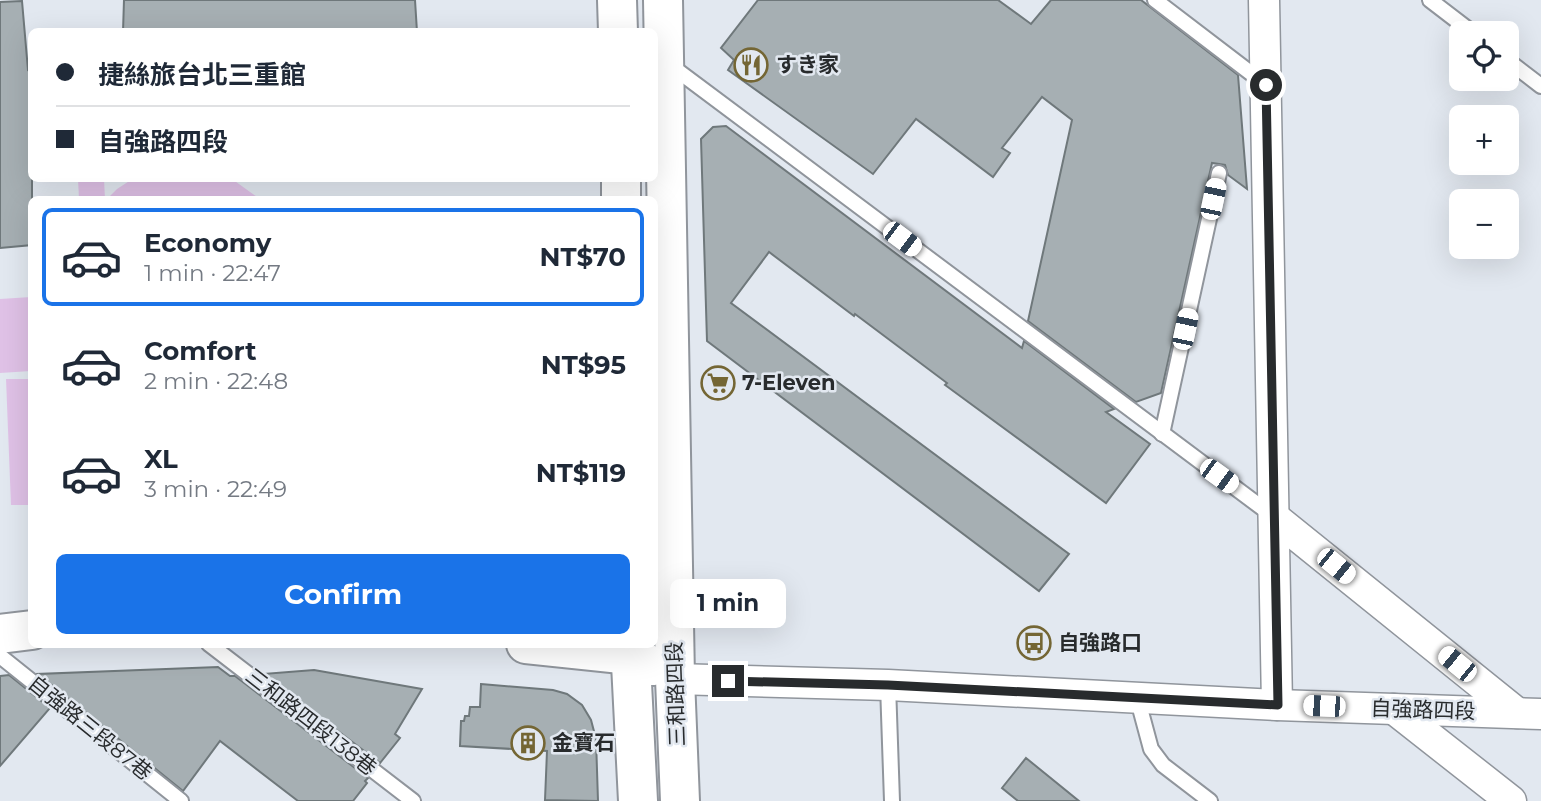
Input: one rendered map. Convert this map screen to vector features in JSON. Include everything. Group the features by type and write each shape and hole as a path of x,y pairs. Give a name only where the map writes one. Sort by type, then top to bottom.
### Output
{"main road":[{"path":"617,0 618,28"},
{"name":"三和路四段","path":"663,0 675,679 680,801"},
{"path":"0,634 28,630"},
{"path":"610,648 631,649 675,679"},
{"name":"三和路四段","path":"631,649 638,801"}],"street":[{"path":"1264,0 1278,705"},
{"path":"1275,517 1529,713"},
{"name":"自強路四段","path":"675,679 888,685 1278,705 1529,713"},
{"path":"1394,709 1511,801"}],"lane":[{"path":"1155,0 1266,85"},
{"path":"1430,0 1457,21"},
{"path":"663,60 1275,517"},
{"path":"1519,69 1541,86"},
{"path":"1162,434 1219,173"},
{"name":"三和路四段138巷","path":"214,648 413,801"},
{"name":"自強路三段87巷","path":"0,656 181,801"},
{"path":"888,685 892,801"},
{"path":"1137,697 1152,748 1163,765 1210,801"}],"shaded area":[{"path":"78,182 104,182 105,196 79,196"},
{"path":"128,182 236,182 256,196 110,196"},
{"path":"28,297 28,371 0,373 0,299"},
{"path":"6,379 28,379 28,505 11,505"}],"building":[{"path":"124,0 415,0 417,28 123,28"},
{"path":"758,0 998,0 1031,24 1051,0 1141,0 1238,75 1247,189 1228,175 1225,165 1212,163 1161,393 1136,402 1028,321 1072,120 1042,97 1002,148 1010,153 993,177 916,119 873,174 728,70 734,60 721,48"},
{"path":"22,1 28,70 28,182 32,182 32,196 28,196 28,245 0,248 0,2"},
{"path":"726,126 1022,348 1024,341 1114,409 1106,412 1150,444 1106,503 769,252 731,303 1069,554 1039,591 707,341 701,139 713,127"},
{"path":"218,667 230,676 235,676 368,778 353,801 298,801 220,741 183,791 38,674"},
{"path":"314,670 422,689 395,734 400,738 380,763 263,674"},
{"path":"9,675 50,708 0,766 0,676"},
{"name":"金寶石","path":"481,684 553,690 567,694 582,705 591,720 596,739 598,801 545,800 547,751 460,746 461,721 464,721 465,716 469,716 470,707 480,707"},
{"path":"1026,758 1079,801 1018,801 1002,788"}],"place":[{"name":"すき家","path":"751,65"},
{"name":"7-Eleven","path":"718,383"},
{"name":"自強路口","path":"1034,643"},
{"name":"金寶石","path":"528,743"}],"route":[{"path":"728,681 888,685 1278,705 1266,85"}]}
